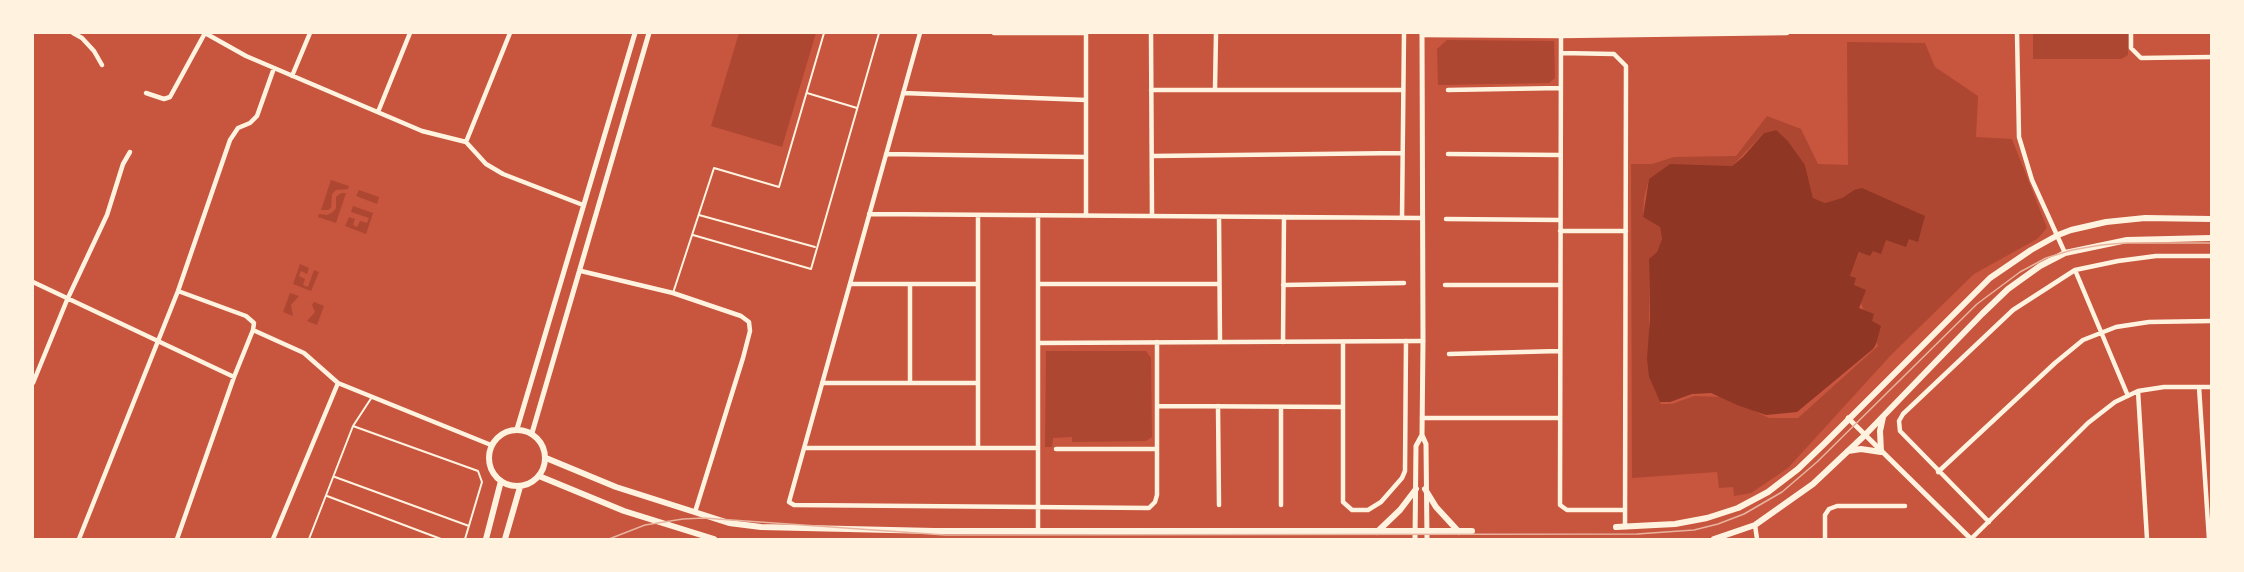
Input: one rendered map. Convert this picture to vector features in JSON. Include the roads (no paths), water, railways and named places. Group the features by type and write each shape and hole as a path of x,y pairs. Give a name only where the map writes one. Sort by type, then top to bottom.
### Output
{"main road":[{"path":"1616,527 1675,524 1707,518 1742,506 1767,492 1798,469 1990,278 2058,235 2106,222 2145,218 2211,219"},
{"path":"1714,539 1755,525 1813,484 1865,435 2008,289 2040,266 2065,253 2127,240 2211,238"},
{"path":"1848,451 1861,449 1881,452 1880,431 1883,415"},
{"path":"516,429 532,433 542,444 546,458 539,476 520,487 501,481 491,468 489,461 491,445 502,434 516,429"},
{"path":"546,458 616,487 729,523 760,527 1377,532 1415,536 1472,531"},
{"path":"539,476 624,512 714,539"},
{"path":"486,539 501,481"},
{"path":"505,539 520,487"},
{"path":"1377,532 1400,510 1416,489"},
{"path":"1425,489 1436,507 1459,532"}],"street":[{"path":"73,33 82,38 94,51 102,66"},
{"path":"146,93 164,99 170,97 205,33 246,56 422,131 466,141 486,164 503,174 583,205"},
{"path":"292,76 310,33"},
{"path":"378,112 411,33"},
{"path":"466,141 510,33"},
{"path":"516,429 634,33"},
{"path":"532,433 650,33"},
{"path":"920,33 789,502 794,506 1149,508 1155,502 1157,342"},
{"path":"994,33 1086,33 1086,216"},
{"path":"1151,33 1152,216"},
{"path":"1215,89 1216,33"},
{"path":"1402,218 1404,33"},
{"path":"1427,536 1426,444 1422,435 1422,34 1561,36 1787,33"},
{"path":"2017,33 2019,137 2032,180 2065,253"},
{"path":"2131,33 2131,48 2141,57 2211,57"},
{"path":"1561,36 1560,506 1567,510 1625,510"},
{"path":"1561,53 1614,54 1626,66 1625,527"},
{"path":"79,539 178,291 230,140 238,128 250,123 257,116 274,68"},
{"path":"1448,90 1561,88"},
{"path":"1151,90 1403,90"},
{"path":"903,93 1086,100"},
{"path":"33,384 67,300 107,215 123,164 130,152"},
{"path":"1152,156 1402,153"},
{"path":"886,154 1086,157"},
{"path":"1448,154 1560,155"},
{"path":"870,214 1422,219"},
{"path":"978,215 978,448"},
{"path":"1038,215 1038,531"},
{"path":"1219,217 1220,342"},
{"path":"1283,342 1284,217"},
{"path":"1446,219 1560,220"},
{"path":"1560,231 1626,231"},
{"path":"1989,522 1899,431 1899,421 1903,414 2013,310 2075,270 2156,256 2211,256"},
{"path":"2075,270 2128,396"},
{"path":"581,271 673,293 741,316 749,322 750,331 695,512"},
{"path":"33,282 234,377"},
{"path":"1283,285 1404,283"},
{"path":"850,284 978,284"},
{"path":"910,284 910,383"},
{"path":"1038,284 1219,284"},
{"path":"1445,285 1560,285"},
{"path":"177,539 254,323 246,315 178,291"},
{"path":"1938,472 2055,363 2084,340 2116,327 2149,322 2211,321"},
{"path":"253,330 304,353 338,383 491,445"},
{"path":"1343,342 1343,502 1352,510 1368,510 1381,502 1402,478 1405,471 1406,341"},
{"path":"1038,343 1423,341"},
{"path":"1449,354 1559,351"},
{"path":"273,539 338,383"},
{"path":"822,383 978,383"},
{"path":"1848,418 1971,539 2088,423 2115,402 2138,391 2164,387 2211,387"},
{"path":"2199,387 2209,539"},
{"path":"2138,391 2147,539"},
{"path":"1158,406 1343,407"},
{"path":"1218,406 1219,505"},
{"path":"1281,407 1281,505"},
{"path":"1422,418 1559,418"},
{"path":"1415,536 1416,446 1422,435"},
{"path":"804,448 1038,448"},
{"path":"1056,449 1156,449"},
{"path":"1825,539 1825,515 1829,509 1837,506 1905,506"},
{"path":"1755,525 1757,539"}],"lane":[{"path":"673,293 714,168 778,187 824,33"},
{"path":"693,235 811,269 879,33"},
{"path":"807,93 857,108"},
{"path":"699,215 816,247"},
{"path":"309,539 353,426 372,397"},
{"path":"353,426 478,471 482,482 465,539"},
{"path":"335,477 469,526"},
{"path":"327,496 441,539"}],"tram line":[{"path":"609,539 645,525 703,518 945,535 1637,534 1694,530 1744,514 1782,492 1817,462 1977,304 2020,272 2046,258 2072,250 2101,245 2211,243"}]}
